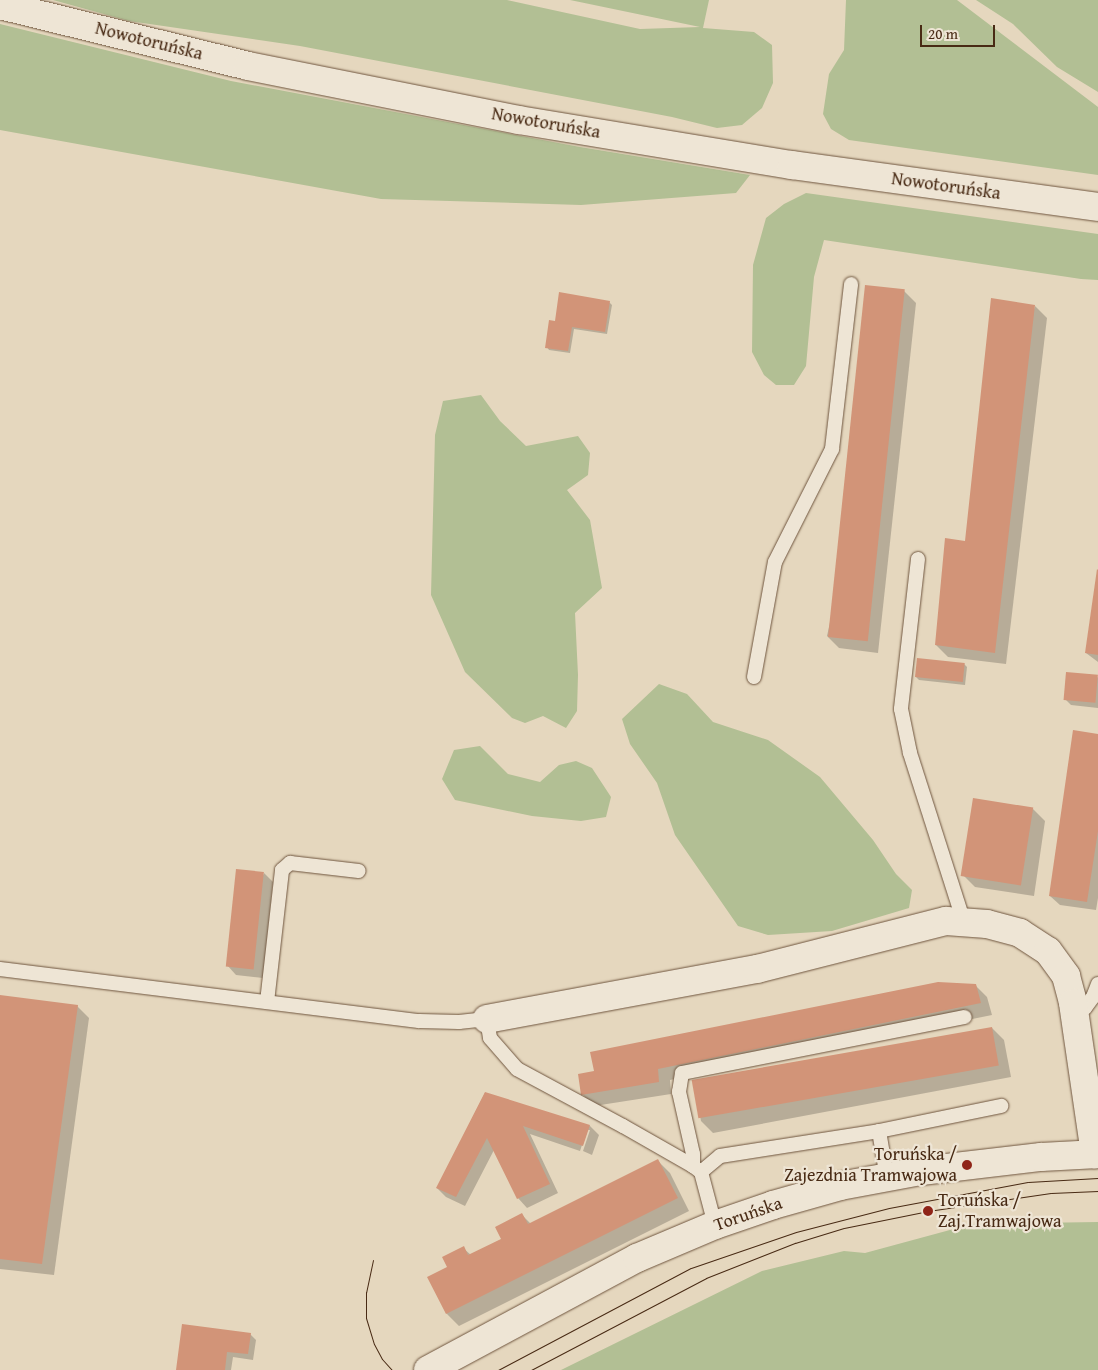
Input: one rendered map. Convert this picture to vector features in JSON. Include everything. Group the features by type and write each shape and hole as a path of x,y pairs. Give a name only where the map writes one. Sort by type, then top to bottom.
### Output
{"street":[{"name":"Nowotoruńska","path":"0,5 248,66 519,120 792,165 1098,207"},
{"path":"486,1019 757,969 946,921 987,924 1020,934 1048,951 1066,976 1087,1016 1097,1154"},
{"name":"Toruńska","path":"428,1370 637,1258 715,1225 840,1186 967,1165 1097,1154"}],"lane":[{"path":"754,677 775,562 832,449 851,284"},
{"path":"918,559 901,709 910,753 964,922"},
{"path":"267,1002 282,870 290,863 359,871"},
{"path":"0,969 419,1021 441,1023 486,1019 490,1038 518,1069 697,1169"},
{"path":"1087,1016 1089,1003 1098,984"},
{"path":"715,1225 697,1169 679,1092 682,1073 964,1017"},
{"path":"697,1169 720,1156 879,1131 1001,1106"},
{"path":"879,1131 887,1178"}],"green space":[{"path":"53,0 507,0 640,29 700,27 570,0 709,0 703,28 754,32 772,45 773,83 762,108 742,125 717,128 672,117 300,46 129,21"},
{"path":"846,0 957,0 1098,107 1098,175 849,140 831,129 823,114 829,74 844,50"},
{"path":"976,0 1098,0 1098,92 1057,67 1013,24"},
{"path":"0,24 231,81 580,147 750,175 736,193 581,205 381,199 0,130"},
{"path":"806,193 1098,234 1098,280 824,240 814,277 806,366 794,385 776,385 764,375 752,352 753,265 766,218 784,204"},
{"path":"481,395 500,421 526,446 578,436 590,453 588,475 567,490 590,520 602,588 575,613 578,675 577,711 566,728 543,716 525,723 512,718 465,672 431,595 435,435 443,401"},
{"path":"659,684 687,694 713,722 768,740 820,777 873,840 896,874 912,890 909,908 832,931 768,935 738,926 675,835 657,783 630,744 622,719"},
{"path":"480,746 508,774 540,782 559,765 576,761 592,768 611,797 606,817 581,821 532,816 455,800 442,779 454,750"},
{"path":"1098,1222 1098,1370 561,1370 762,1271 844,1251 865,1253 972,1224"}],"building":[{"path":"865,285 905,289 868,641 828,637"},
{"path":"559,292 610,301 605,332 572,327 568,351 545,348 549,320 555,321"},
{"path":"991,298 1035,305 995,653 935,645 945,538 965,541"},
{"path":"1098,570 1098,655 1085,653"},
{"path":"917,658 965,663 963,682 915,677"},
{"path":"1066,672 1098,675 1095,703 1064,700"},
{"path":"1073,730 1098,734 1098,831 1087,902 1049,896"},
{"path":"973,798 1033,808 1021,886 961,876"},
{"path":"236,869 264,872 254,969 226,966"},
{"path":"938,982 976,984 981,1003 658,1069 659,1082 581,1095 578,1074 594,1071 590,1052"},
{"path":"0,995 78,1005 42,1264 0,1259"},
{"path":"992,1027 999,1065 698,1118 692,1080"},
{"path":"485,1092 590,1125 583,1146 523,1126 550,1184 517,1199 487,1138 456,1197 436,1188"},
{"path":"658,1159 678,1198 446,1314 427,1277 447,1267 442,1257 464,1246 468,1255 501,1239 495,1227 522,1213 528,1224"},
{"path":"182,1324 251,1333 248,1354 227,1352 225,1370 176,1370"}],"tram line":[{"path":"498,1370 691,1268 796,1232 889,1208 1028,1182 1098,1178"},
{"path":"531,1370 706,1278 795,1243 844,1228 928,1211 1051,1193 1098,1191"},
{"path":"373,1260 366,1292 366,1318 374,1344 382,1359 392,1370"}],"place":[{"name":"Toruńska / Zajezdnia Tramwajowa","path":"967,1165"},
{"name":"Toruńska / Zaj.Tramwajowa","path":"928,1211"}]}
